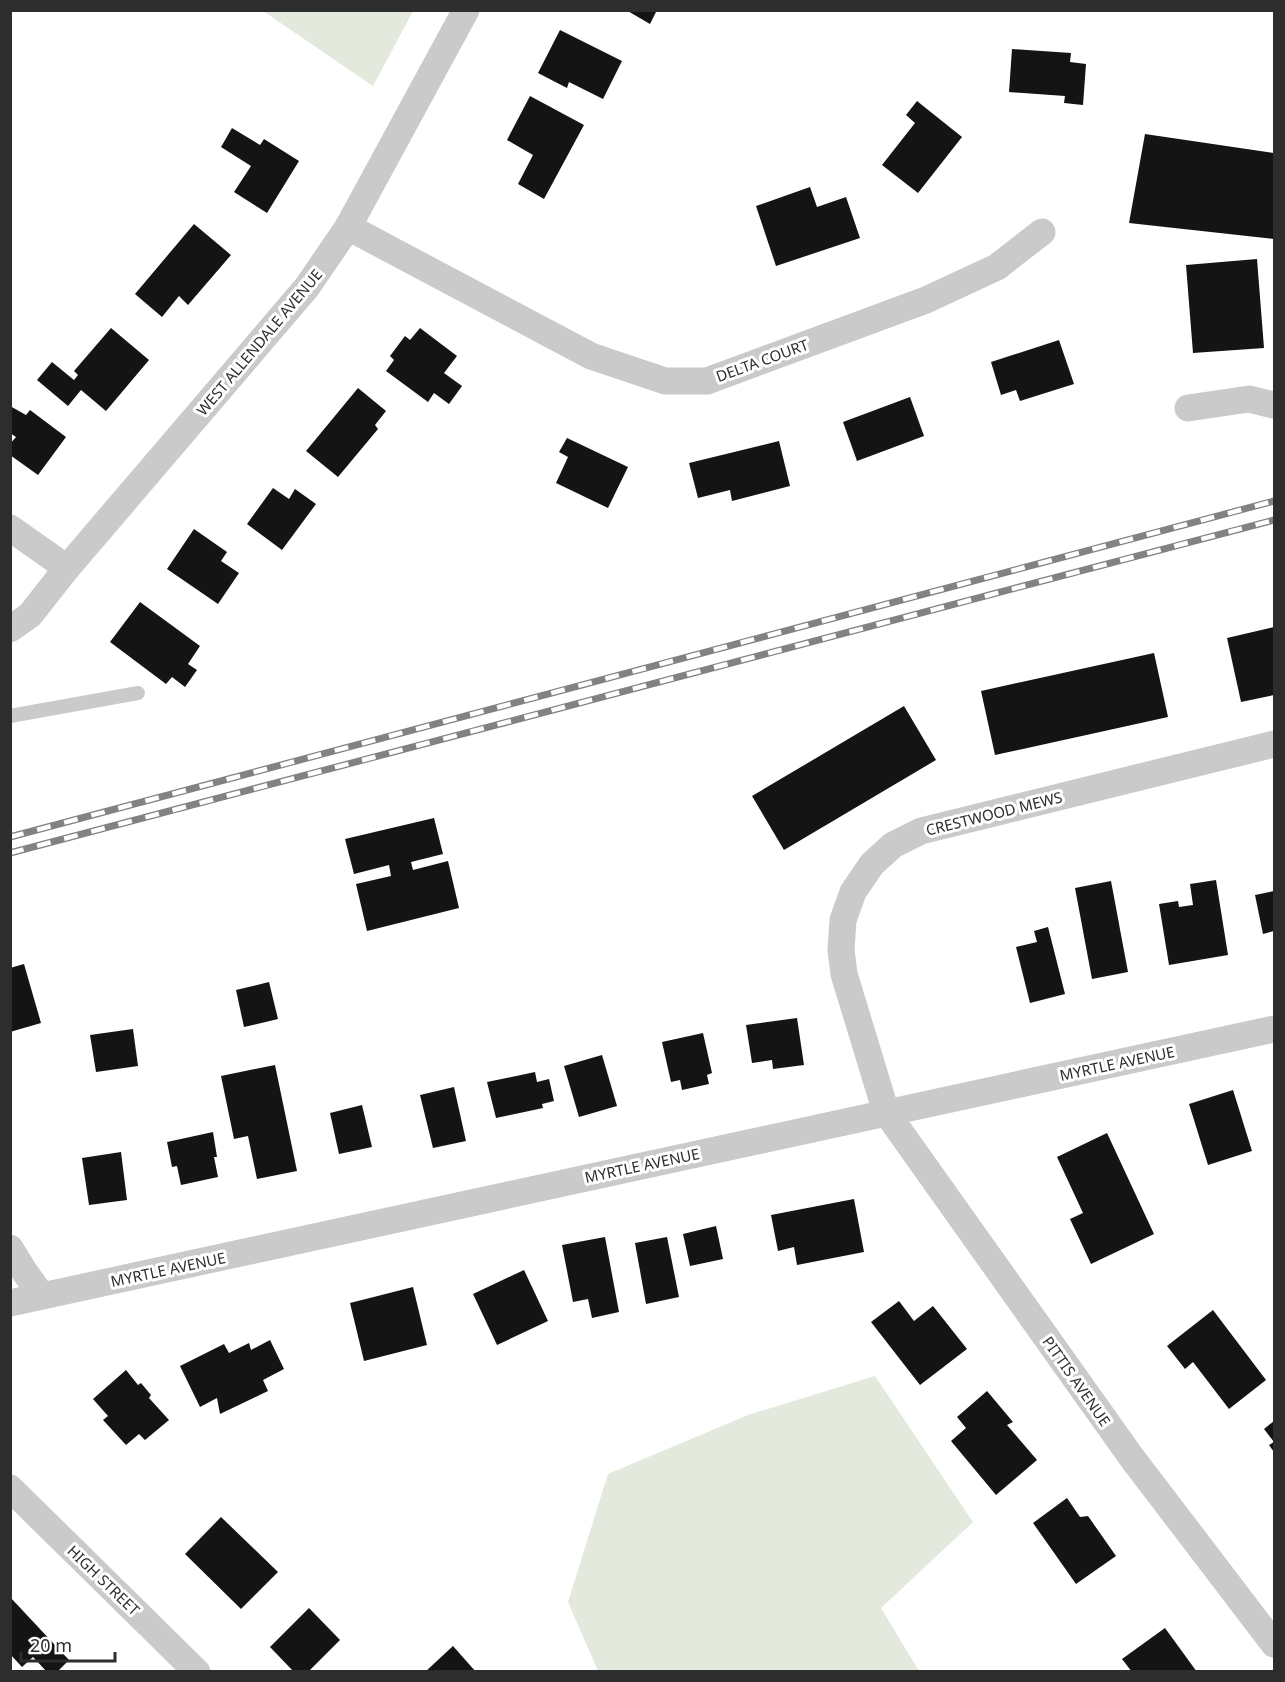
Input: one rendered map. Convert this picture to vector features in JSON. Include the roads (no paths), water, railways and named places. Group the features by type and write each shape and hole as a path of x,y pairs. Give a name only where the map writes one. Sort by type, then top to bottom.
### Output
{"street":[{"name":"WEST ALLENDALE AVENUE","path":"20,622 307,287 348,227 466,10"},
{"name":"DELTA COURT","path":"348,227 591,356 664,381 707,381 926,300 998,267 1042,232"},
{"path":"1188,408 1249,399 1275,405"},
{"path":"10,528 67,568"},
{"name":"CRESTWOOD MEWS","path":"885,1112 844,974 841,950 843,920 853,892 872,864 893,845 921,831 1275,744"},
{"name":"MYRTLE AVENUE","path":"10,1302 1275,1029"},
{"name":"PITTIS AVENUE","path":"885,1112 1132,1458 1275,1644"},
{"path":"10,1248 42,1296"},
{"name":"HIGH STREET","path":"10,1488 197,1671"}],"lane":[{"path":"10,716 138,693"}],"railway":[{"path":"10,837 1274,501"},
{"path":"10,853 1274,520"}]}
